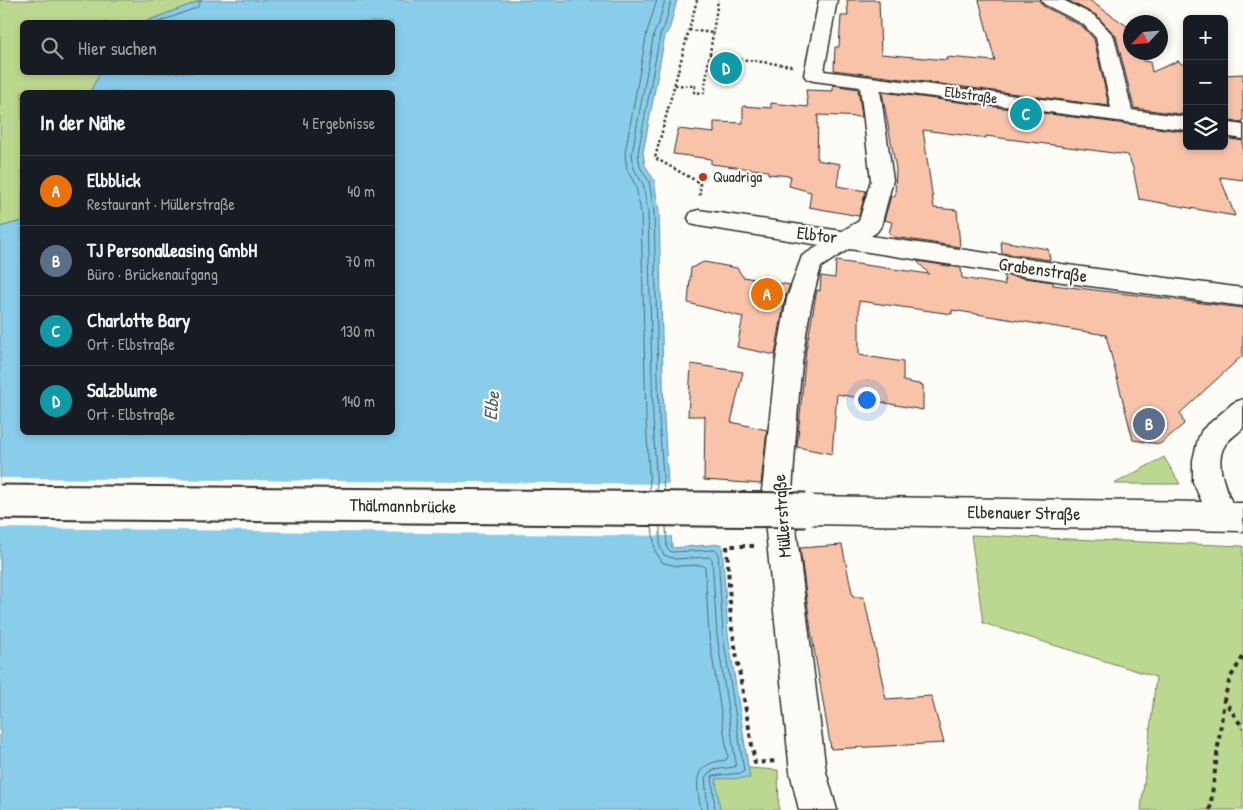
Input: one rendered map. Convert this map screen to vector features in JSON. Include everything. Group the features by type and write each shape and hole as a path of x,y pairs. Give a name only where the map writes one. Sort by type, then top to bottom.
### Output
{"street":[{"path":"814,72 828,0"},
{"path":"1050,0 1089,20 1105,37 1123,116"},
{"name":"Elbstraße","path":"814,72 1183,124"},
{"name":"Elbtor","path":"699,218 843,240 869,226 882,180 869,81"},
{"path":"1228,130 1243,132"},
{"name":"Grabenstraße","path":"843,240 1082,276 1243,297"},
{"name":"Müllerstraße","path":"818,810 808,772 776,491 789,360 799,298 810,262 843,240"},
{"path":"1233,516 1208,482 1207,460 1212,439 1243,412"},
{"name":"Thälmannbrücke","path":"0,502 806,510"},
{"name":"Elbenauer Straße","path":"806,510 1233,516"}],"path":[{"path":"697,0 655,158 700,183 699,218"},
{"path":"675,84 695,86 694,92 704,93 718,0"},
{"path":"689,30 713,33"},
{"path":"710,55 814,72"},
{"path":"783,546 727,546 731,623 756,763 784,760"},
{"path":"1210,810 1224,700 1230,678 1243,657"},
{"path":"1224,700 1243,728"}],"green space":[{"path":"0,0 202,0 149,20 20,20 20,75 99,75 91,90 20,90 20,222 0,227"},
{"path":"1164,457 1180,484 1114,484"},
{"path":"971,535 1243,546 1243,810 1141,810 1156,677 983,623"},
{"path":"705,765 778,770 779,810 710,810"}],"water":[{"name":"Elbe","path":"202,0 677,0 670,27 665,36 643,153 645,165 654,180 659,211 664,418 672,548 722,544 728,634 750,778 716,779 720,810 0,810 0,227 20,222 20,435 395,435 395,90 91,90 99,75 395,75 395,20 150,20"}],"pier":[{"path":"0,478 671,484 674,536 0,528"}],"building":[{"path":"847,0 879,0 881,54 947,60 946,57 995,61 979,0 1039,0 1043,6 1082,26 1094,39 1109,106 834,70 835,47 839,47 841,16 848,16"},
{"path":"1067,0 1089,0 1123,23 1123,60 1150,62 1152,72 1178,61 1183,65 1183,114 1134,108 1116,36 1096,15"},
{"path":"1243,74 1243,123 1228,121 1228,75"},
{"path":"833,85 858,89 862,117 818,115 817,160 840,164 837,186 866,191 859,216 809,207 811,192 789,186 791,176 768,174 768,171 711,164 711,159 673,154 678,129 714,133 714,122 743,123 743,106 771,108 771,103 808,107 806,90 833,91"},
{"path":"882,92 1183,131 1183,150 1228,150 1228,139 1243,141 1243,180 1220,177 1235,216 1139,199 1133,168 1128,155 986,136 986,138 923,130 934,208 957,210 960,247 894,237 889,233 892,222 884,220 891,196 895,196 896,169"},
{"path":"1001,241 1048,249 1050,260 1002,253"},
{"path":"836,261 929,274 917,261 961,268 962,278 1005,285 1004,275 1053,282 1053,285 1243,308 1243,355 1180,413 1184,424 1160,444 1133,440 1106,335 952,310 952,314 859,301 859,355 903,362 903,381 923,385 923,410 837,394 832,454 797,447 806,350 817,290 820,291 821,276 835,278"},
{"path":"704,262 737,268 743,277 790,285 785,298 775,355 737,347 743,317 688,303 691,268"},
{"path":"691,364 743,372 731,422 767,430 761,484 704,480 705,416 688,416"},
{"path":"842,545 853,597 864,597 886,699 931,696 944,743 831,749 811,631 800,548"}],"place":[{"name":"Salzblume","path":"726,68"},
{"name":"Charlotte Bary","path":"1026,114"},
{"name":"Quadriga","path":"703,177"},
{"name":"Elbblick","path":"767,294"},
{"name":"TJ Personalleasing GmbH","path":"1149,424"}]}
